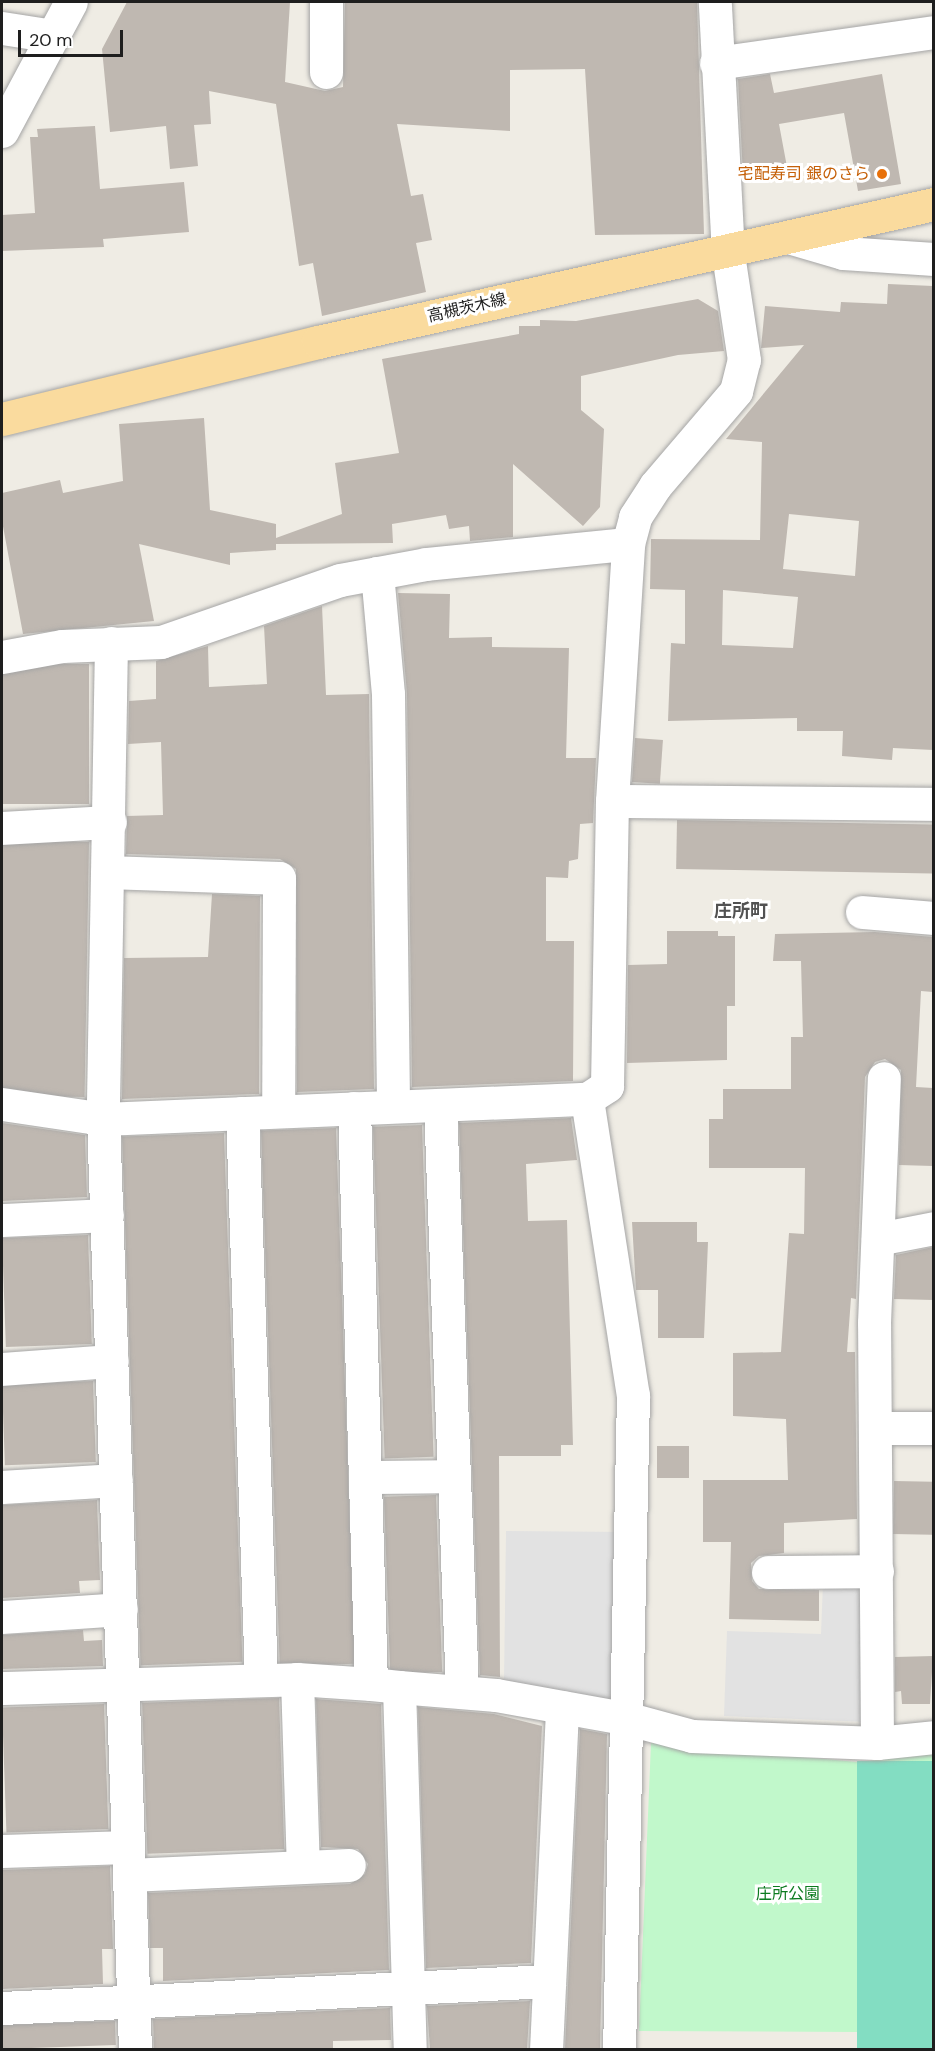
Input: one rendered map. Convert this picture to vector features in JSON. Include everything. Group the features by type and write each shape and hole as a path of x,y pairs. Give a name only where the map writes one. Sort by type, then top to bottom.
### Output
{"main road":[{"name":"高槻茨木線","path":"2,419 531,293 728,254 788,237 933,204"}],"street":[{"path":"2,131 71,2"},
{"path":"326,2 326,72"},
{"path":"2,1104 103,1119 587,1099 607,1086 612,801 628,544 635,518 655,486 736,391 744,360 728,254 716,63 715,2"},
{"path":"2,28 53,36"},
{"path":"716,63 933,32"},
{"path":"788,237 843,253 933,259"},
{"path":"2,657 111,644 161,642 340,580 377,573 546,549 628,544"},
{"path":"377,573 388,694 393,1106"},
{"path":"111,644 110,822 103,1119 135,2049"},
{"path":"612,801 933,804"},
{"path":"2,828 110,822"},
{"path":"109,872 279,878 278,1111"},
{"path":"862,912 933,918"},
{"path":"877,1743 878,1239 884,1078"},
{"path":"587,1099 633,1395 629,1719 619,2049"},
{"path":"440,1105 462,1692"},
{"path":"354,1108 365,1477 385,1686 408,1987 410,2049"},
{"path":"242,1113 261,1680"},
{"path":"2,1220 107,1215"},
{"path":"878,1239 933,1228"},
{"path":"2,1369 112,1361"},
{"path":"877,1428 933,1428"},
{"path":"365,1477 454,1476"},
{"path":"2,1487 116,1480"},
{"path":"768,1572 877,1570"},
{"path":"2,1617 121,1609"},
{"path":"297,1679 303,1865"},
{"path":"2,1688 297,1679 462,1692 629,1719 692,1736 877,1743 933,1737"},
{"path":"546,2049 562,1707"},
{"path":"2,1851 129,1861 349,1865"},
{"path":"2,2008 549,1981"}],"green space":[{"name":"庄所公園","path":"651,1743 857,1762 933,1754 933,2049 858,2049 858,2032 639,2031"},
{"path":"857,1761 933,1761 933,2049 857,2049"}],"shaded area":[{"path":"506,1531 626,1532 618,1701 504,1681"},
{"path":"823,1583 871,1585 867,1722 724,1716 727,1631 821,1634"}],"building":[{"path":"127,2 290,2 285,82 325,91 343,87 345,2 697,2 704,234 595,235 585,69 510,70 510,131 397,124 411,196 423,194 432,240 416,243 426,292 322,316 313,263 299,266 276,104 209,91 211,124 194,125 198,166 170,169 166,126 110,132 102,49"},
{"path":"770,74 774,93 882,74 901,184 858,191 844,113 779,124 787,167 743,175 738,79"},
{"path":"95,126 100,189 184,182 189,232 103,239 104,247 2,251 2,215 35,213 30,137 38,137 37,129"},
{"path":"888,284 933,286 933,750 893,748 892,760 842,756 843,731 797,731 797,718 668,721 671,643 685,644 685,590 650,589 651,539 760,540 762,442 726,439 804,345 761,348 765,306 840,312 841,302 887,304","holes":["789,514 859,521 855,576 783,569","723,590 798,597 793,648 722,645"]},
{"path":"698,299 718,311 724,351 678,355 581,376 581,410 604,429 600,507 583,526 513,464 513,537 470,541 469,526 449,529 446,515 392,524 393,543 276,544 276,550 230,553 230,565 139,544 154,621 23,634 2,521 2,493 60,480 63,493 123,481 119,424 204,418 210,510 276,524 276,538 342,514 335,463 399,453 382,359 519,334 519,326 540,326 540,320 576,321"},
{"path":"398,593 450,594 449,638 492,637 492,647 569,648 566,758 596,758 593,823 580,824 578,859 569,861 568,878 546,877 546,941 574,941 573,1081 412,1087 407,694"},
{"path":"322,606 326,695 369,694 374,1089 297,1092 296,869 280,859 126,854 127,816 163,815 161,742 128,744 129,701 156,699 156,661 208,646 209,687 267,684 264,626"},
{"path":"2,664 89,664 89,804 2,804"},
{"path":"635,738 663,740 660,784 632,782"},
{"path":"677,820 933,824 932,873 676,869"},
{"path":"2,840 89,842 85,1097 2,1096"},
{"path":"212,894 260,896 259,1094 122,1099 124,958 208,957"},
{"path":"667,931 718,931 718,936 735,936 735,1006 727,1006 727,1060 627,1063 628,965 667,964"},
{"path":"875,932 933,937 933,992 921,991 916,1087 933,1088 933,1166 899,1165 901,1070 885,1059 875,1062 865,1077 856,1299 851,1298 847,1352 855,1352 857,1519 784,1523 784,1553 759,1556 751,1563 752,1581 759,1589 819,1590 819,1621 729,1619 731,1542 703,1542 703,1480 788,1480 786,1419 733,1416 733,1353 781,1352 789,1233 804,1234 805,1168 709,1168 709,1119 723,1119 723,1089 791,1089 791,1037 803,1037 801,961 773,961 775,934"},
{"path":"571,1118 577,1160 526,1164 528,1221 567,1220 573,1445 561,1445 561,1456 499,1456 500,1677 480,1675 459,1123"},
{"path":"2,1123 85,1135 87,1197 2,1201"},
{"path":"422,1125 434,1457 385,1459 373,1127"},
{"path":"336,1128 355,1664 280,1666 261,1131"},
{"path":"224,1133 242,1662 141,1665 122,1137"},
{"path":"632,1222 697,1222 697,1242 708,1242 704,1338 658,1338 658,1290 636,1290"},
{"path":"88,1235 92,1344 6,1347 2,1238"},
{"path":"933,1247 933,1300 894,1299 896,1255"},
{"path":"93,1381 96,1462 5,1465 2,1384"},
{"path":"657,1446 689,1446 689,1478 657,1478"},
{"path":"894,1481 933,1482 932,1535 893,1534"},
{"path":"436,1495 442,1672 390,1674 384,1497"},
{"path":"97,1500 100,1580 79,1581 80,1593 2,1598 2,1505"},
{"path":"83,1630 84,1641 102,1640 103,1666 2,1669 2,1635"},
{"path":"933,1656 930,1704 902,1704 901,1691 895,1692 895,1657"},
{"path":"279,1698 284,1849 147,1854 142,1703"},
{"path":"316,1699 381,1704 389,1970 163,1981 163,1948 150,1948 148,1893 350,1884 365,1874 368,1864 358,1849 321,1847"},
{"path":"104,1704 108,1829 6,1832 2,1708"},
{"path":"418,1707 494,1714 542,1726 531,1963 426,1968"},
{"path":"580,1729 607,1734 600,2049 565,2049"},
{"path":"110,1866 113,1949 102,1949 103,1984 2,1989 2,1870"},
{"path":"530,2001 527,2049 430,2049 427,2006"},
{"path":"390,2008 391,2040 333,2041 333,2049 154,2049 153,2019"},
{"path":"115,2021 116,2045 3,2049 2,2025"}],"place":[{"name":"宅配寿司 銀のさら","path":"882,174"}],"district":[{"name":"庄所町","path":"741,911"}]}
